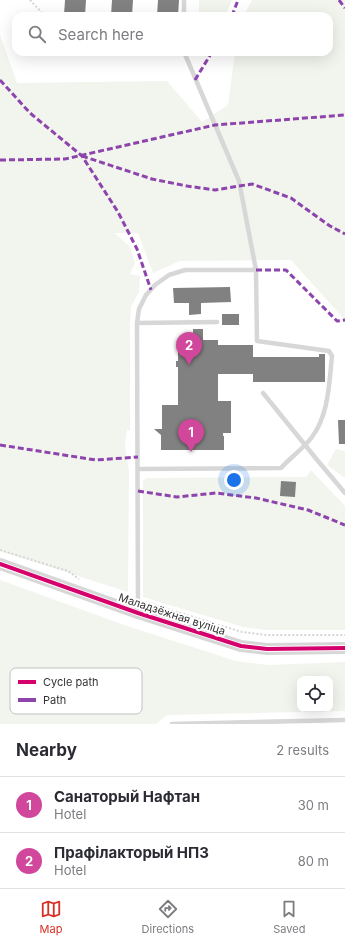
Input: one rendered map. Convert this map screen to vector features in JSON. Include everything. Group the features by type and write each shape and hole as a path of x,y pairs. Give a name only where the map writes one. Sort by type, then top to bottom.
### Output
{"street":[{"name":"Маладзёжная вуліца","path":"0,564 138,613 241,646 267,649 345,648"}],"lane":[{"path":"184,0 184,12"},
{"path":"138,469 281,468 312,438 320,424 326,407 332,356 329,351 257,341 256,270 239,181 186,56"},
{"path":"138,613 137,323 139,309 146,295 155,285 169,275 185,270 256,270"},
{"path":"137,323 217,322"},
{"path":"263,393 304,445 345,493"},
{"path":"172,724 345,720"}],"path":[{"path":"30,0 41,12"},
{"path":"0,550 68,571 84,583"},
{"path":"138,600 242,632 266,635 345,635"}],"shaded area":[{"path":"199,0 232,0 227,12 199,12"},
{"path":"252,0 345,0 345,320 291,260 180,261 153,273 138,233 115,233 130,247 135,263 130,274 140,276 139,292 131,307 130,431 127,429 125,446 129,471 128,592 0,551 0,35 17,83 167,81 202,122 228,105 234,56 333,56 333,12 246,12"},
{"path":"336,449 345,451 345,478 327,465"},
{"path":"311,470 345,506 345,630 266,630 243,627 143,597 143,481 146,478 306,477"},
{"path":"0,580 127,626 236,661 269,665 345,662 345,711 333,711 333,676 297,676 297,712 300,712 167,715 156,724 0,724"}],"building":[{"path":"65,0 86,0 85,12 64,12"},
{"path":"112,0 133,0 132,12 111,12"},
{"path":"158,0 179,0 178,12 157,12"},
{"path":"230,287 231,302 201,303 201,314 189,315 189,303 174,303 173,288"},
{"path":"222,314 239,314 239,325 222,325"},
{"path":"193,329 203,329 203,340 218,340 218,345 253,345 253,357 319,357 319,354 325,354 325,382 253,382 253,374 218,374 218,401 231,401 231,433 223,433 224,450 161,450 161,435 154,429 162,429 162,405 178,405 178,367 176,367 176,361 178,361 178,340 193,340"},
{"path":"338,420 345,420 345,444 339,444"},
{"path":"281,481 296,482 295,497 280,496"}],"marked path":[{"path":"234,12 238,0"},
{"path":"339,0 345,8"},
{"path":"195,80 210,56"},
{"path":"0,80 30,113 82,156 118,212 137,249 151,290"},
{"path":"0,160 65,159 215,125 345,115"},
{"path":"82,156 152,179 187,186 215,190 252,184 291,198 330,226 345,234"},
{"path":"256,270 286,270 337,321 345,320"},
{"path":"0,445 96,460 138,457"},
{"path":"138,491 177,497 216,493 256,498 308,510 345,525"}],"cycle path":[{"path":"0,564 138,613 241,646 267,649 345,648"}],"place":[{"name":"Прафілакторый НПЗ","path":"189,365"},
{"name":"Санаторый Нафтан","path":"191,452"}]}
